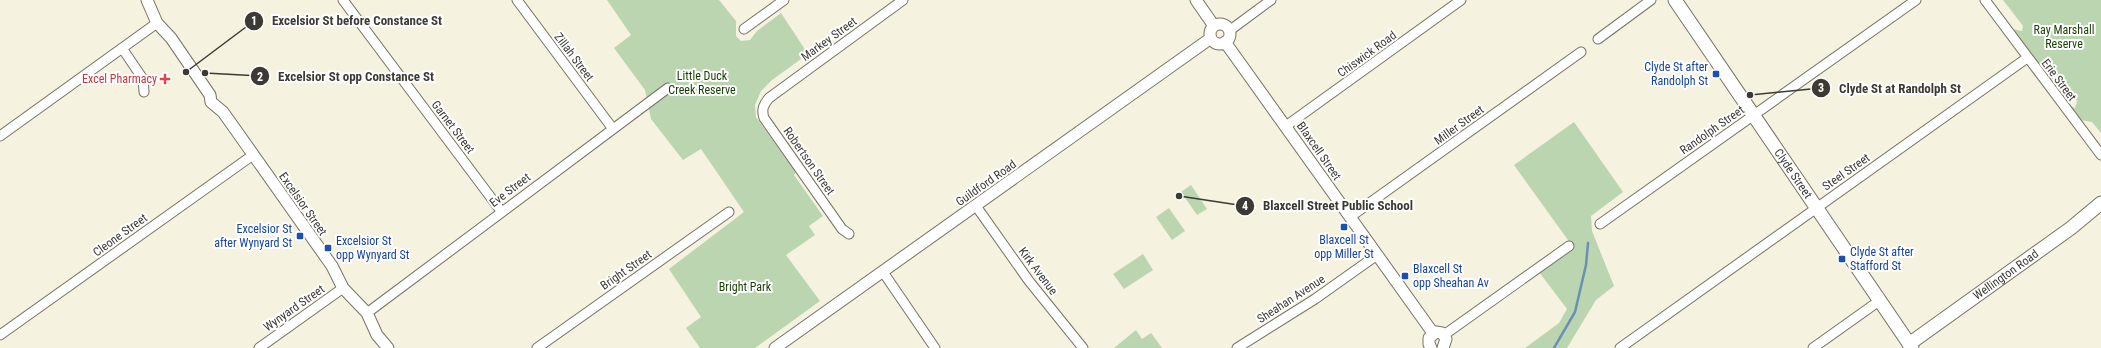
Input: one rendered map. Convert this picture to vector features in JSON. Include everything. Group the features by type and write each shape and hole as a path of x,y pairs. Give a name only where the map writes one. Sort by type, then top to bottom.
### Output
{"main road":[{"name":"Clyde Street","path":"1675,0 1911,346"},
{"name":"Wellington Road","path":"1911,346 2071,228 2101,203"}],"street":[{"name":"Excelsior Street","path":"148,0 157,23 171,38 210,96 211,102 223,112 332,266 343,288 367,313 377,335 388,348"},
{"name":"Garnet Street","path":"343,0 501,211"},
{"name":"Zillah Street","path":"517,0 613,129"},
{"path":"744,30 784,0"},
{"name":"Markey Street","path":"769,98 902,0"},
{"path":"1196,0 1214,26"},
{"path":"1229,31 1221,24 1214,26 1211,31 1211,38 1219,44 1225,42 1229,36 1229,31 1271,0"},
{"name":"Chiswick Road","path":"1286,126 1461,0"},
{"path":"1598,39 1651,0"},
{"name":"Randolph Street","path":"1600,224 1916,0"},
{"name":"Erie Street","path":"1985,0 2101,155"},
{"path":"0,136 157,23"},
{"name":"Guildford Road","path":"775,348 1211,38"},
{"name":"Blaxcell Street","path":"1225,42 1377,255 1438,334"},
{"path":"122,48 143,79 144,92"},
{"name":"Miller Street","path":"1350,217 1581,52"},
{"name":"Steel Street","path":"1620,348 2027,58"},
{"name":"Eve Street","path":"367,313 501,211 668,88"},
{"name":"Robertson Street","path":"769,98 763,107 764,118 842,229 850,234"},
{"name":"Cleone Street","path":"0,335 253,155"},
{"name":"Kirk Avenue","path":"976,206 1029,281 1083,348"},
{"name":"Bright Street","path":"536,348 729,212"},
{"path":"1429,347 1428,341 1569,246"},
{"name":"Sheahan Avenue","path":"1236,348 1316,299 1377,255"},
{"path":"883,272 935,348"},
{"name":"Wynyard Street","path":"259,348 343,288"},
{"path":"1813,348 1879,300"},
{"path":"1438,334 1446,342 1443,348"}],"green space":[{"path":"607,0 719,0 736,21 736,36 741,41 750,40 757,31 781,13 808,54 772,80 761,91 755,105 756,117 796,172 794,175 823,216 809,226 815,235 786,255 820,301 755,348 700,348 686,328 701,317 669,269 744,212 701,149 683,160 651,119 645,90 614,48 631,35"},
{"name":"Ray Marshall Reserve","path":"2003,0 2101,0 2101,133 2092,122 2079,120 2068,105 2075,108 2077,101 2062,80 2047,78 2012,29 2022,31 2023,26"},
{"path":"1574,122 1623,192 1591,216 1592,231 1614,286 1596,300 1567,348 1525,348 1559,323 1567,309 1539,272 1573,247 1514,165"},
{"path":"1191,185 1207,209 1197,215 1181,192"},
{"path":"1169,208 1185,231 1172,240 1156,217"},
{"path":"1143,254 1153,270 1124,289 1113,274"},
{"path":"1136,330 1142,339 1151,333 1162,348 1114,348"}],"waterway":[{"path":"1554,348 1575,312 1586,265 1588,243"}],"place":[{"name":"Excelsior St before Constance St","path":"186,72"},
{"name":"Excelsior St opp Constance St","path":"205,73"},
{"name":"Clyde St after Randolph St","path":"1716,74"},
{"name":"Excel Pharmacy","path":"165,79"},
{"name":"Clyde St at Randolph St","path":"1750,95"},
{"name":"Blaxcell Street Public School","path":"1179,196"},
{"name":"Blaxcell St opp Miller St","path":"1344,227"},
{"name":"Excelsior St after Wynyard St","path":"300,236"},
{"name":"Excelsior St opp Wynyard St","path":"328,248"},
{"name":"Clyde St after Stafford St","path":"1842,259"},
{"name":"Blaxcell St opp Sheahan Av","path":"1405,276"}],"park label":[{"name":"Little Duck Creek Reserve","path":"702,83"},
{"name":"Bright Park","path":"745,287"}]}
